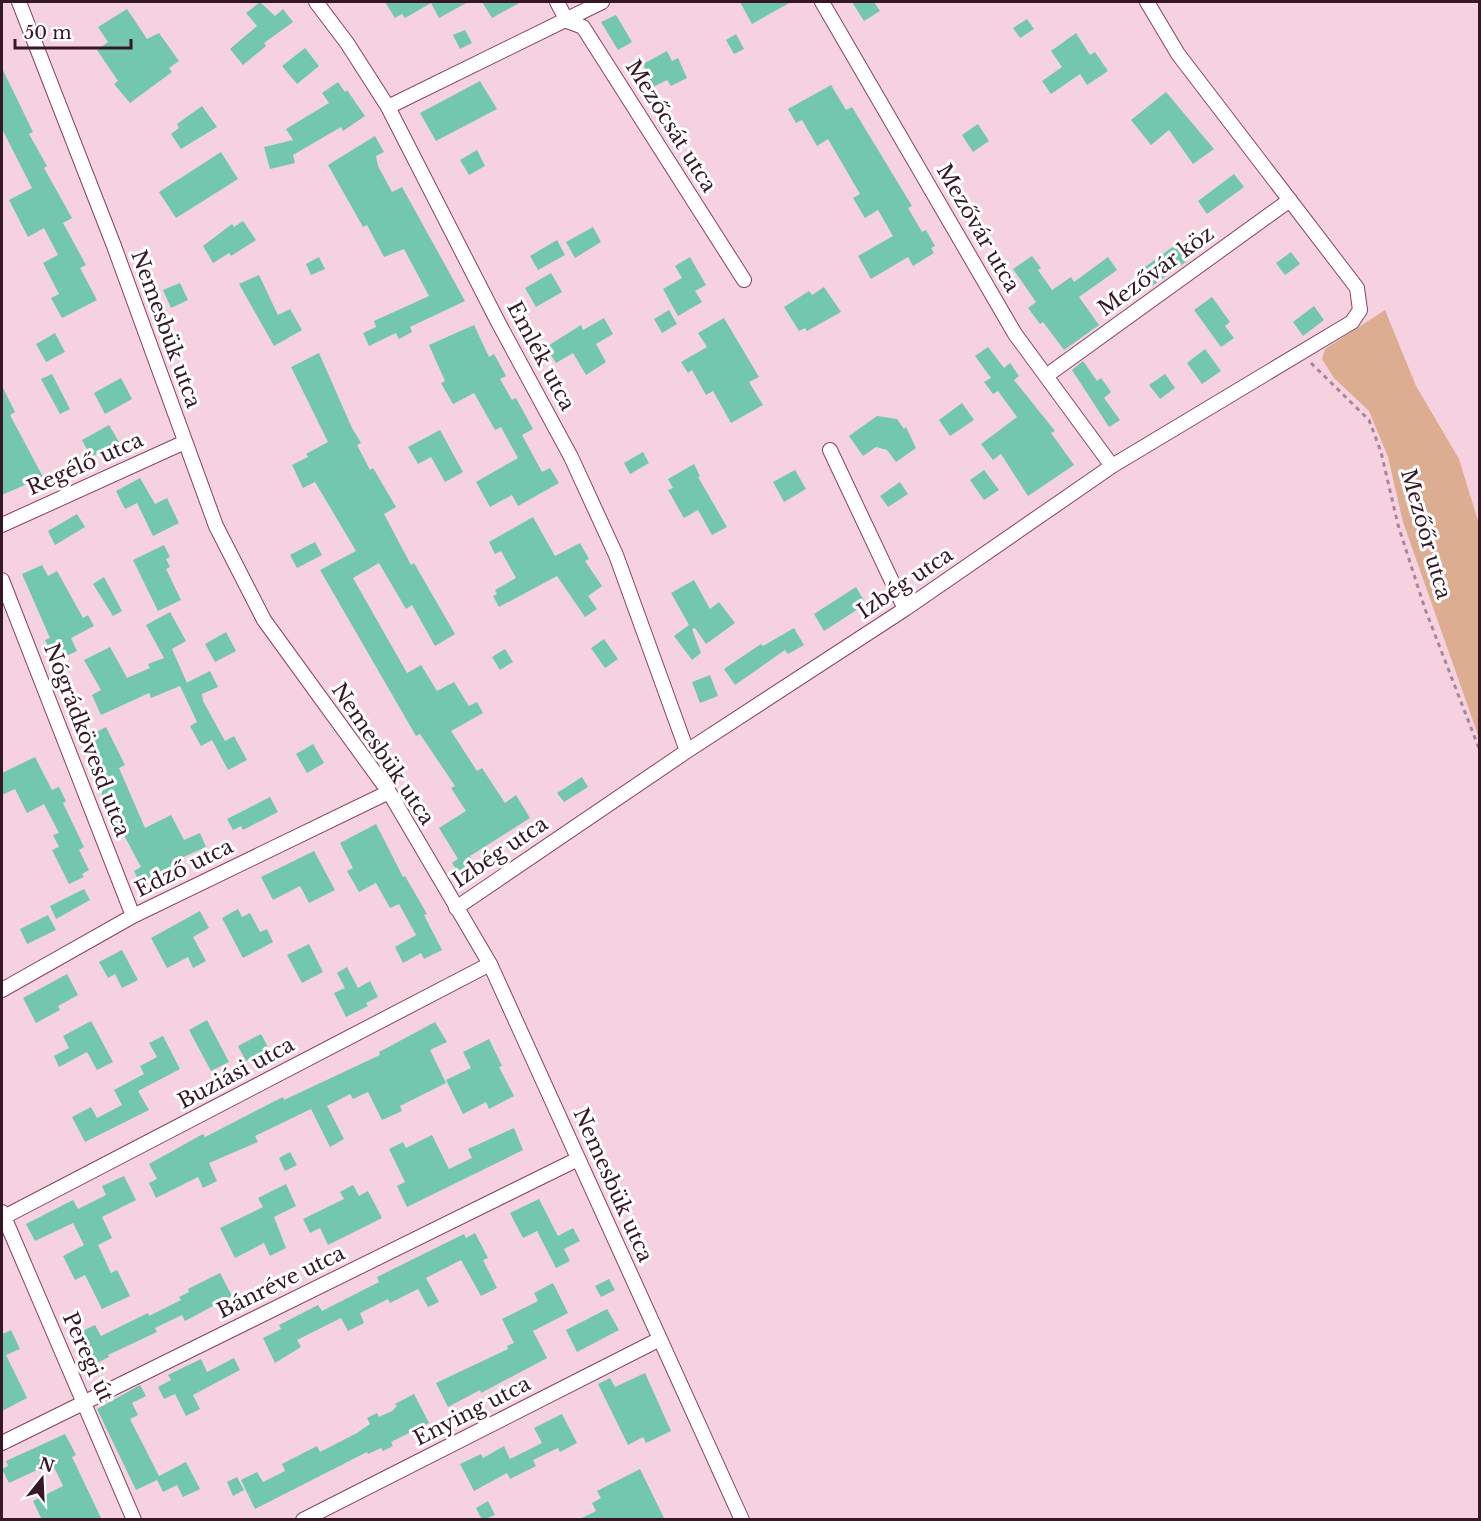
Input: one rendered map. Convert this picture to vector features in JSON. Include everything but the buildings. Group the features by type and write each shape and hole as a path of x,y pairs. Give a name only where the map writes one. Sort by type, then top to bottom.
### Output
{"street":[{"name":"Nemesbük utca","path":"19,2 114,246 216,526 264,620 389,792 490,964 742,1520"},
{"name":"Emlék utca","path":"316,2 348,43 388,107 498,322 571,457 616,555 687,751"},
{"name":"Mezőcsát utca","path":"557,2 567,21 583,27 744,280"},
{"path":"388,107 602,2"},
{"name":"Mezővár utca","path":"822,2 1015,334 1112,466"},
{"path":"1147,2 1178,54 1290,200"},
{"name":"Mezővár köz","path":"1046,376 1290,200"},
{"name":"Izbég utca","path":"456,908 687,751 905,609 1112,466 1278,368 1300,351 1353,322 1360,310 1357,288 1290,200"},
{"name":"Regélő utca","path":"2,525 185,441"},
{"path":"830,450 905,609"},
{"name":"Nógrádkövesd utca","path":"2,580 133,916"},
{"name":"Edző utca","path":"2,990 133,916 389,792"},
{"name":"Buziási utca","path":"2,1216 490,964"},
{"name":"Bánréve utca","path":"2,1443 578,1159"},
{"name":"Peregi út","path":"2,1216 85,1402 134,1520"},
{"name":"Enying utca","path":"303,1520 660,1339"}],"path":[{"name":"Mezőőr utca","path":"1300,351 1369,420 1381,452 1398,525 1425,609 1479,751"}],"shaded area":[{"path":"1385,310 1416,386 1459,459 1479,524 1479,738 1403,522 1388,457 1369,411 1334,378 1322,359 1325,349"}]}
